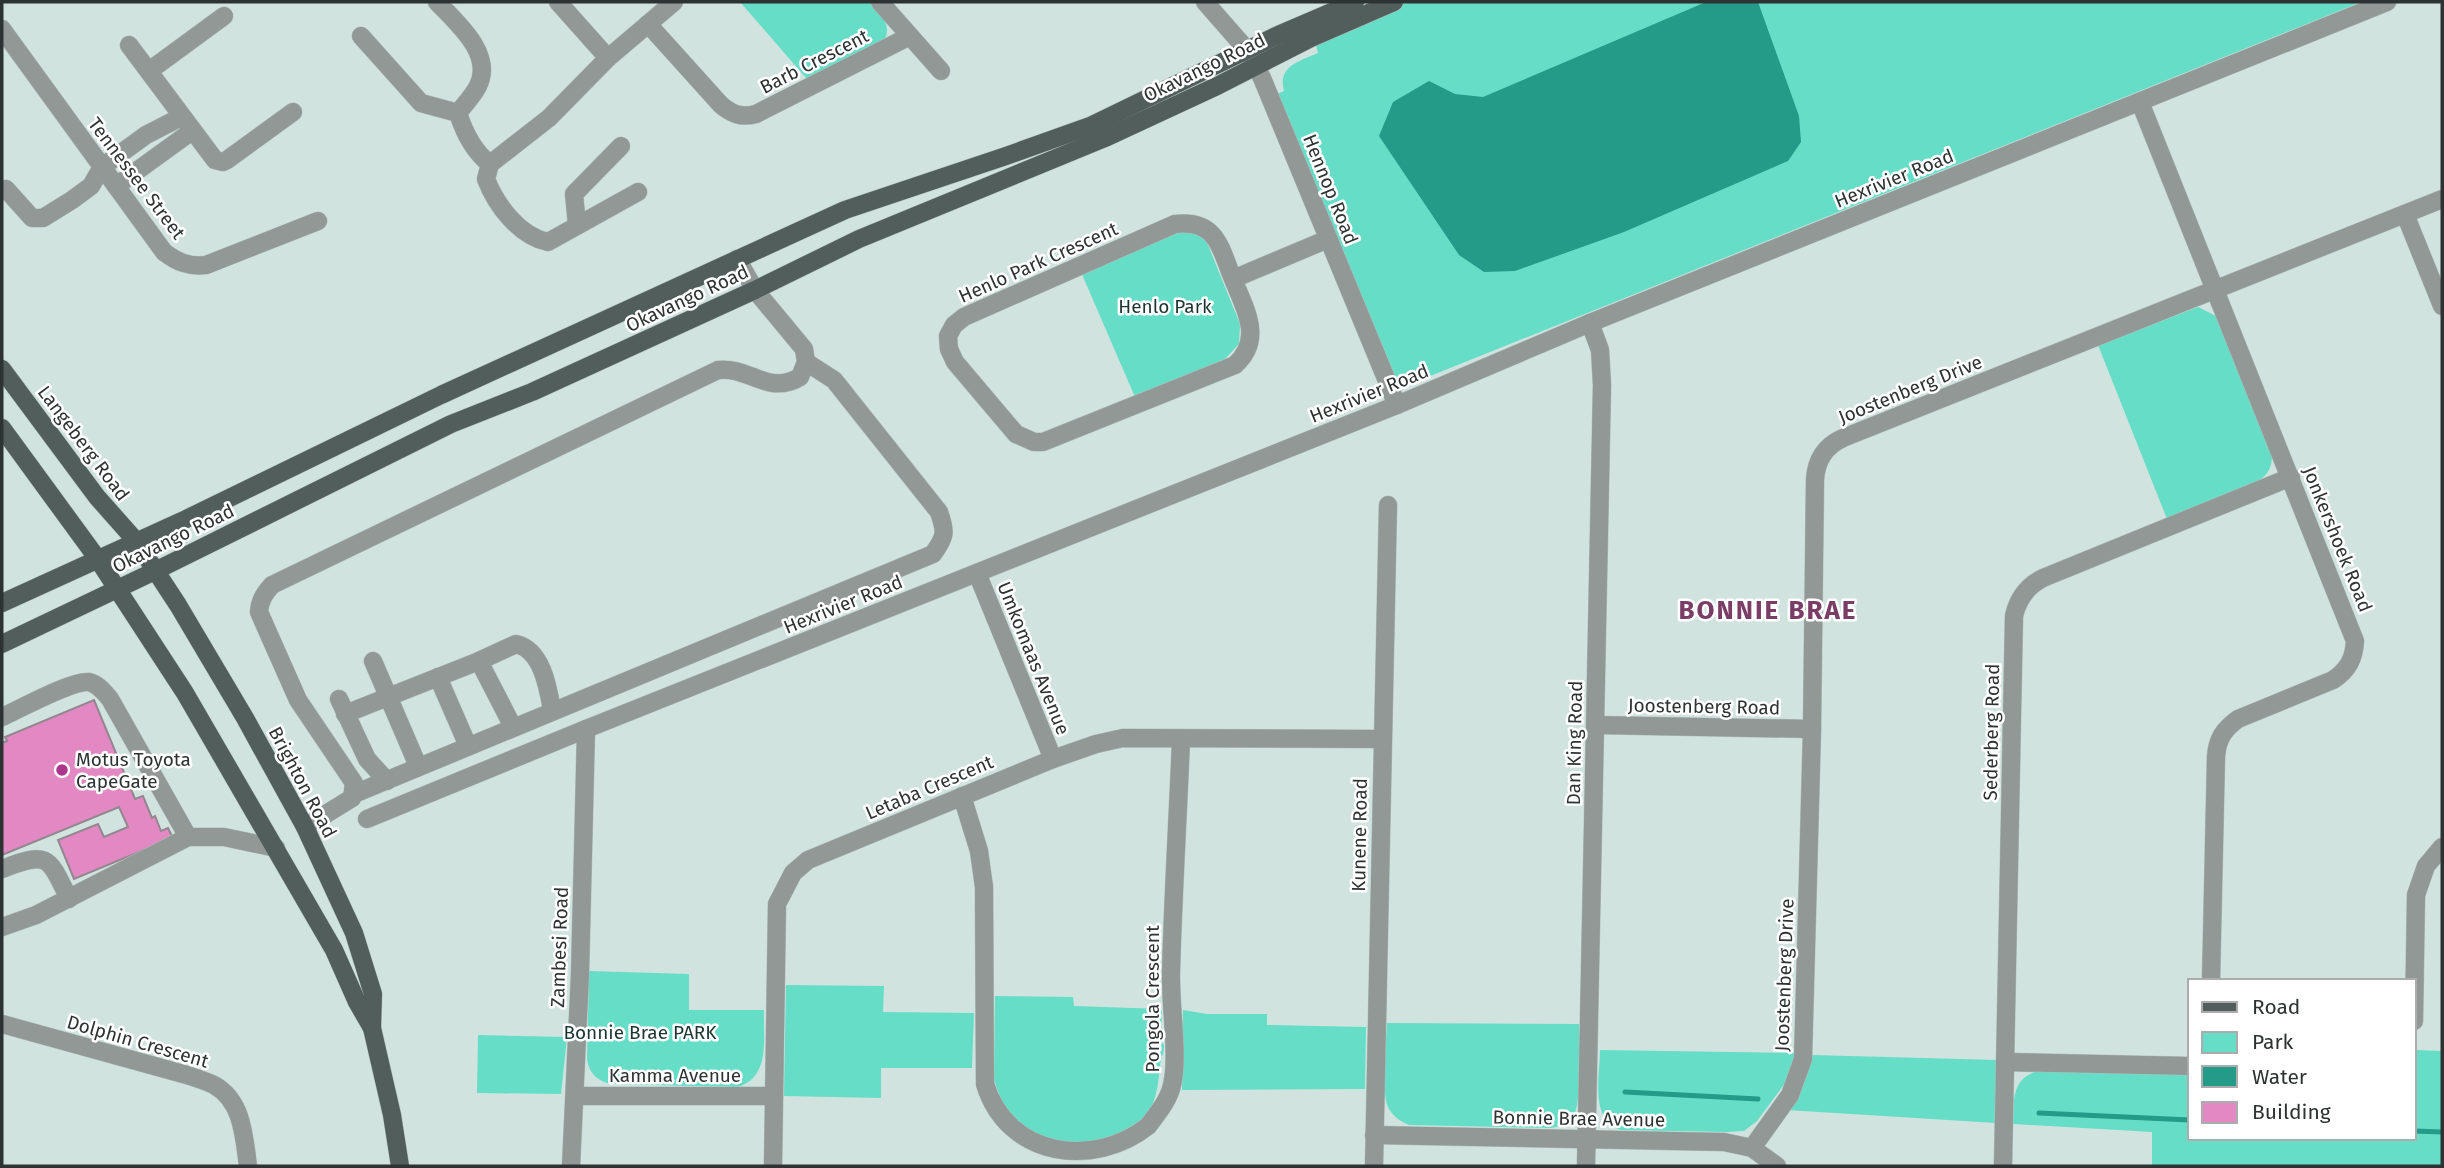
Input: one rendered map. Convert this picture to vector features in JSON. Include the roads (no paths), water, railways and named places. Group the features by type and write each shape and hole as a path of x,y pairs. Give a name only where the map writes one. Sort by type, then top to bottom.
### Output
{"main road":[{"name":"Okavango Road","path":"2,644 451,424 532,392 755,290 859,239 1105,138 1355,2"},
{"name":"Okavango Road","path":"2,603 441,395 845,210 1090,125 1394,2"},
{"name":"Langeberg Road","path":"2,369 97,497 136,541 155,571"},
{"path":"2,428 97,558"},
{"name":"Brighton Road","path":"97,558 185,693 276,848 334,950 372,1028"},
{"name":"Brighton Road","path":"155,571 239,707 305,827 354,933 373,994 372,1028 392,1115 400,1166"}],"street":[{"path":"437,2 463,29 483,68 478,86 458,113"},
{"path":"558,2 608,58"},
{"path":"638,192 548,242 530,236 499,206 486,179 491,164 549,118 608,58 674,2"},
{"name":"Barb Crescent","path":"880,2 941,71"},
{"name":"Hennop Road","path":"1205,2 1251,58 1294,151 1397,405"},
{"name":"Hexrivier Road","path":"367,819 1397,405 1590,323 2387,2"},
{"path":"149,71 224,16"},
{"name":"Barb Crescent","path":"648,24 721,105 729,112 746,117 910,36"},
{"name":"Tennessee Street","path":"2,29 172,259 190,265 206,265 318,221"},
{"path":"361,36 421,103 458,113"},
{"path":"130,45 212,158 223,162 293,112"},
{"name":"Jonkershoek Road","path":"2140,102 2353,632 2355,650 2348,668 2333,680 2238,719 2229,725 2218,741 2211,979"},
{"path":"458,113 464,131 477,151 491,164"},
{"path":"6,190 32,218 43,218 91,186 102,167 146,135 187,124"},
{"path":"116,186 187,124"},
{"path":"578,225 574,194 621,146"},
{"name":"Joostenberg Drive","path":"1752,1148 1790,1095 1803,1059 1812,729 1815,480 1824,451 1843,438 2442,199"},
{"path":"2405,214 2442,306"},
{"name":"Henlo Park Crescent","path":"1175,224 1198,224 1209,229 1233,279 1251,324 1251,338 1244,358 1236,365 1043,442 1034,442 1016,434 963,373 949,349 948,336 954,325 964,317 1175,224"},
{"path":"1233,279 1328,239"},
{"path":"354,794 354,783 298,701 259,612 259,603 272,585 718,370 731,370 772,384 785,383 800,377 806,362 804,349 755,290 737,260"},
{"name":"Dan King Road","path":"1586,1166 1602,385 1600,350 1590,323"},
{"path":"305,827 352,798 354,794 418,766 933,554 945,531 939,512 834,380 806,362"},
{"name":"Sederberg Road","path":"2003,1166 2014,616 2019,600 2029,587 2043,578 2291,477"},
{"name":"Kunene Road","path":"1374,1166 1388,505"},
{"name":"Umkomaas Avenue","path":"977,573 1053,759"},
{"path":"387,781 367,759 342,707 388,696 516,644 529,649 544,675 552,710"},
{"path":"373,661 418,766"},
{"path":"479,661 513,727"},
{"path":"438,677 468,746"},
{"path":"2,717 73,684 89,682 97,685 110,699 188,837"},
{"name":"Joostenberg Road","path":"1596,725 1812,729"},
{"name":"Zambesi Road","path":"572,1166 586,729"},
{"name":"Letaba Crescent","path":"773,1166 777,904 787,882 808,860 1053,759 1123,738 1382,739"},
{"name":"Pongola Crescent","path":"962,796 979,851 984,887 985,1084 991,1103 1005,1123 1024,1142 1047,1157 1077,1165 1114,1157 1138,1139 1161,1109 1172,1086 1171,976 1181,739"},
{"path":"2,927 36,915 188,837 224,837 276,848"},
{"path":"2415,979 2416,895 2426,866 2442,847"},
{"path":"2,869 26,860 43,859 55,870 69,899"},
{"name":"Dolphin Crescent","path":"2,1024 187,1075 214,1085 228,1097 239,1114 248,1166"},
{"path":"2005,1062 2188,1066"},
{"name":"Kamma Avenue","path":"576,1096 774,1096"},
{"name":"Bonnie Brae Avenue","path":"1374,1135 1724,1142 1752,1148 1777,1166"}],"water":[{"path":"1706,2 1758,2 1799,116 1801,142 1788,161 1624,232 1515,271 1484,272 1459,255 1379,136 1393,102 1429,81 1455,94 1483,97"}],"waterway":[{"path":"1625,1092 1758,1099"},
{"path":"2039,1113 2188,1120"},
{"path":"2416,1131 2442,1132"}],"place":[{"name":"Motus Toyota CapeGate","path":"62,770"}],"district":[{"name":"BONNIE BRAE","path":"1768,610"}],"park label":[{"name":"Henlo Park","path":"1165,306"},
{"name":"Bonnie Brae PARK","path":"640,1032"}]}
